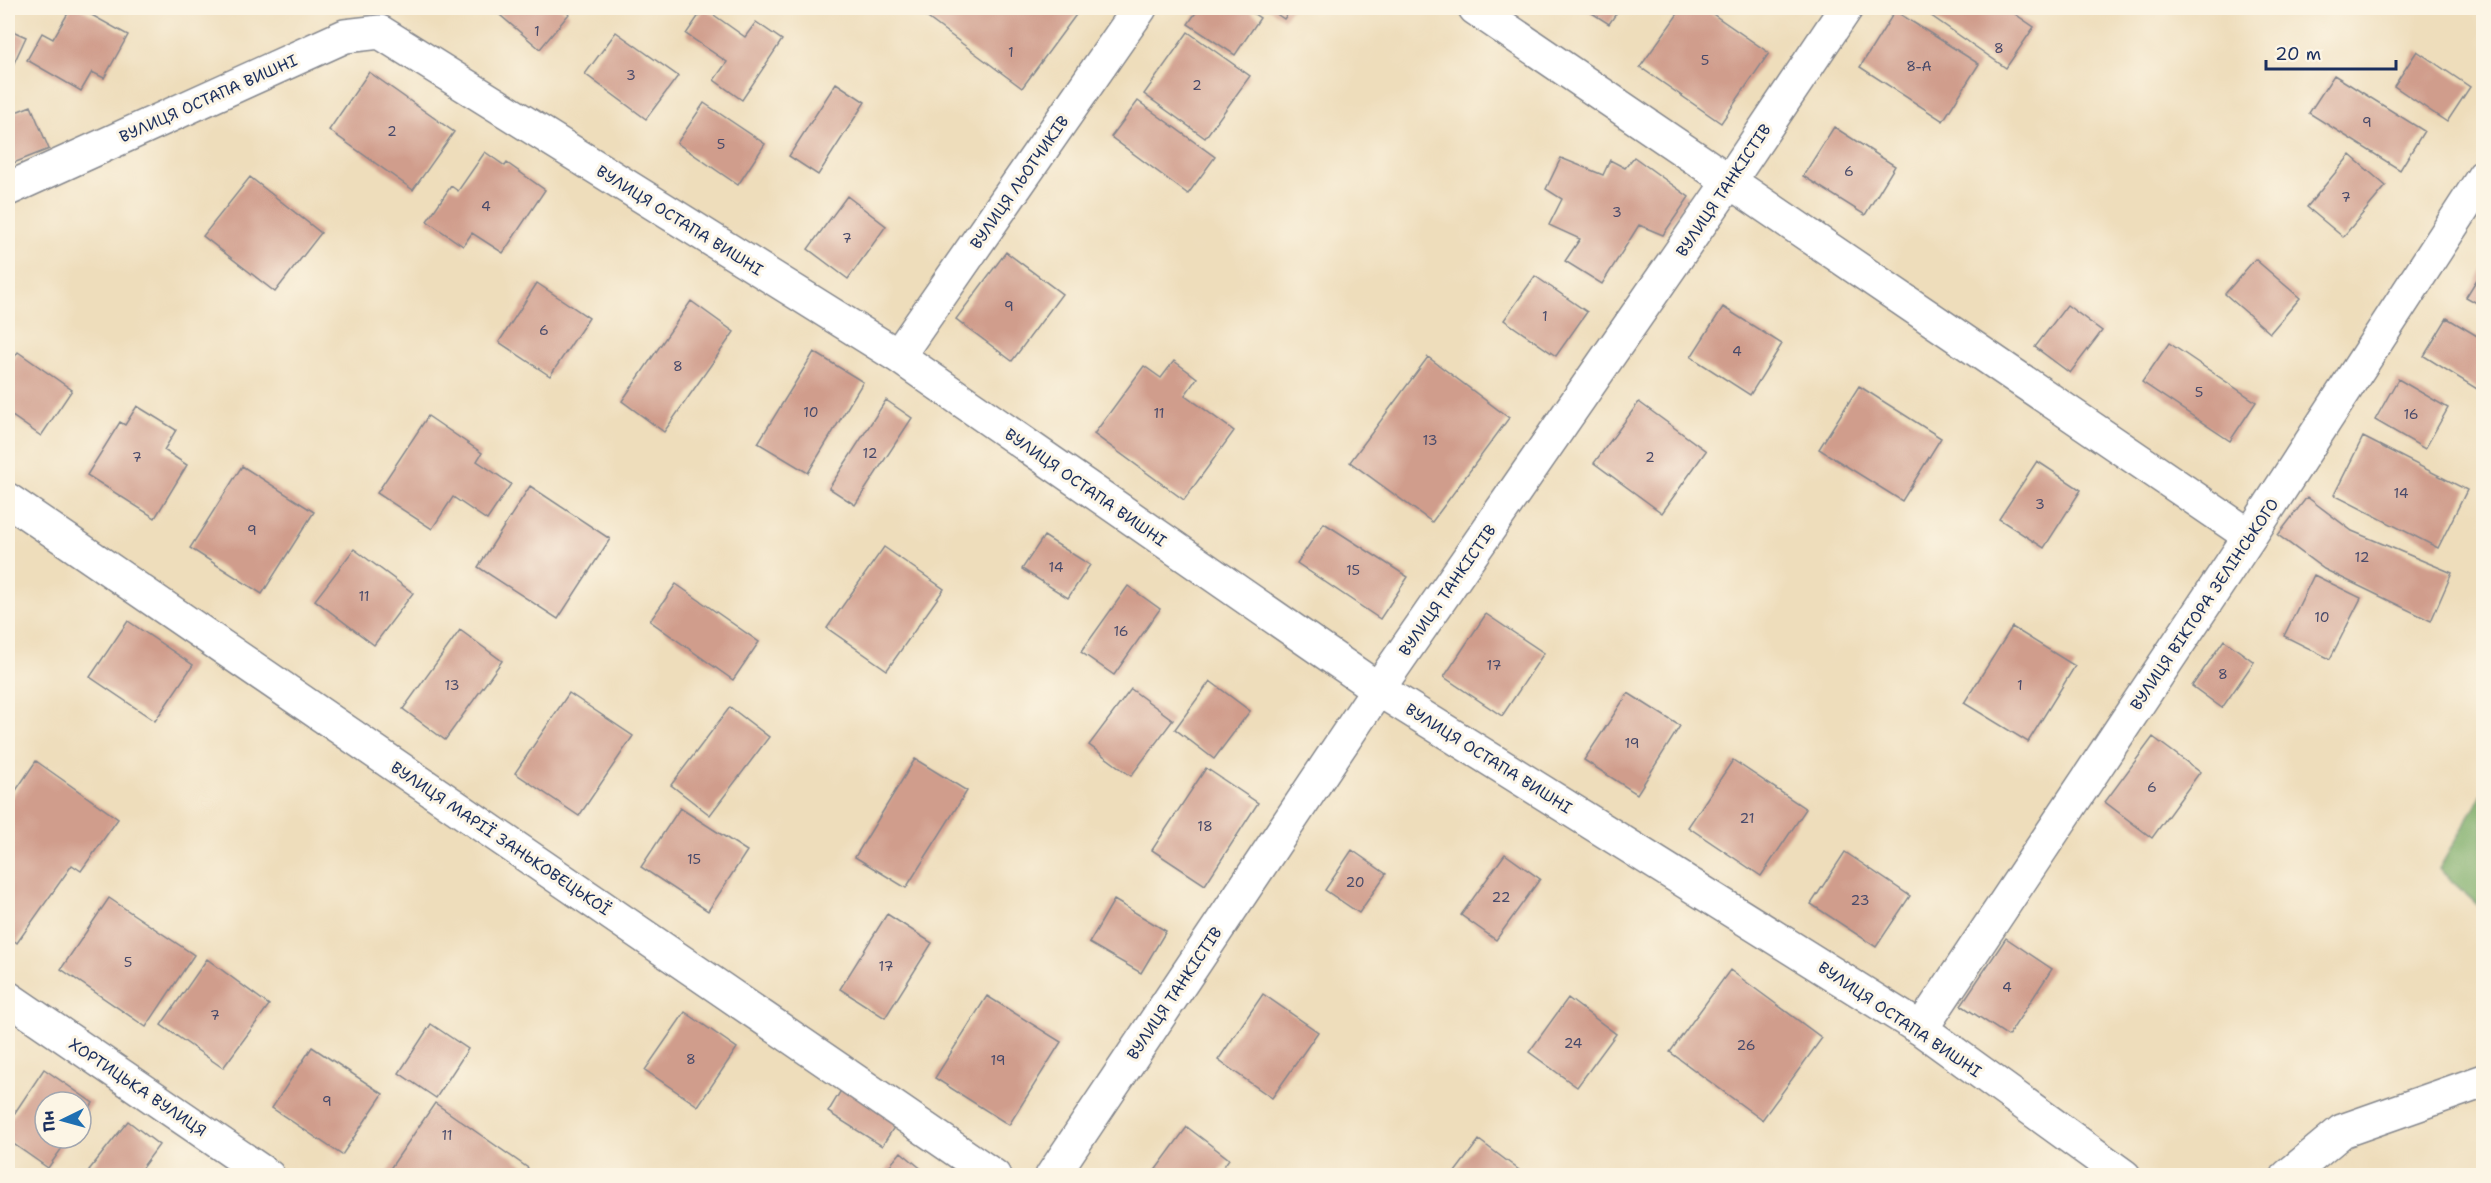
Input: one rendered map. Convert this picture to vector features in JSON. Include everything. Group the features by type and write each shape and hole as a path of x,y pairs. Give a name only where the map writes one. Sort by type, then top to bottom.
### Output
{"street":[{"name":"ВУЛИЦЯ ЛЬОТЧИКІВ","path":"898,356 1140,8"},
{"path":"1475,8 2250,536"},
{"name":"ВУЛИЦЯ ТАНКІСТІВ","path":"1052,1176 1378,689 1729,182 1846,8"},
{"name":"ВУЛИЦЯ ОСТАПА ВИШНІ","path":"8,189 378,20 898,356 1378,689 1921,1029 2124,1176"},
{"name":"ВУЛИЦЯ ВІКТОРА ЗЕЛІНСЬКОГО","path":"1921,1029 2250,536 2484,176"},
{"name":"ВУЛИЦЯ МАРІЇ ЗАНЬКОВЕЦЬКОЇ","path":"8,500 994,1176"},
{"name":"ХОРТИЦЬКА ВУЛИЦЯ","path":"8,998 268,1176"},
{"path":"2288,1176 2342,1131 2484,1082"}],"green space":[{"path":"2483,792 2483,910 2439,869"}],"building":[{"path":"71,8 79,8 128,35 104,78 92,72 81,91 27,60 42,33 53,39"},
{"path":"496,8 561,8 569,14 540,49 494,10"},
{"path":"704,8 745,37 756,22 782,40 742,100 714,80 727,62 686,34"},
{"path":"932,8 1081,8 1022,88 925,16"},
{"path":"1199,8 1245,8 1260,18 1235,55 1188,24"},
{"path":"1268,8 1292,8 1284,19"},
{"path":"1584,8 1620,8 1609,24"},
{"path":"1682,8 1704,8 1769,53 1721,123 1640,67"},
{"path":"1920,8 2006,8 2034,27 2006,68"},
{"path":"1895,11 1979,64 1943,121 1860,67"},
{"path":"8,29 26,37 8,76"},
{"path":"616,32 678,76 646,119 585,74"},
{"path":"1188,32 1250,76 1205,138 1144,94"},
{"path":"2417,51 2470,87 2447,122 2394,86"},
{"path":"369,72 454,132 413,190 329,130"},
{"path":"2334,75 2424,131 2400,170 2309,113"},
{"path":"836,83 865,102 818,175 789,156"},
{"path":"1138,101 1215,157 1188,194 1111,137"},
{"path":"704,103 765,144 738,185 677,143"},
{"path":"31,106 49,149 11,164 8,155 8,115"},
{"path":"1834,127 1895,166 1865,215 1803,176"},
{"path":"485,152 505,166 507,163 545,190 503,253 472,233 463,246 427,221 451,186 458,191"},
{"path":"2350,155 2386,186 2343,237 2307,207"},
{"path":"1634,157 1689,197 1663,235 1639,225 1602,284 1565,261 1580,239 1549,225 1562,199 1546,189 1561,158 1603,175 1610,160 1625,168"},
{"path":"250,177 321,233 275,292 203,236"},
{"path":"847,196 886,226 848,279 808,249"},
{"path":"1006,252 1062,294 1012,361 956,319"},
{"path":"2255,259 2300,298 2270,333 2225,294"},
{"path":"2484,268 2484,307 2466,297"},
{"path":"1535,276 1587,312 1556,356 1504,320"},
{"path":"537,283 589,318 550,376 499,342"},
{"path":"691,301 734,332 664,432 622,401"},
{"path":"2067,305 2102,331 2070,373 2035,347"},
{"path":"1723,307 1782,344 1750,395 1691,357"},
{"path":"2447,318 2484,340 2484,377 2477,389 2424,356"},
{"path":"2169,343 2256,402 2230,441 2142,382"},
{"path":"18,352 72,390 41,436 8,413 8,366"},
{"path":"814,352 863,382 808,473 758,443"},
{"path":"1428,357 1509,418 1432,522 1350,462"},
{"path":"1174,361 1197,378 1185,395 1234,431 1184,500 1094,434 1144,366 1161,378"},
{"path":"2398,379 2448,408 2425,449 2375,420"},
{"path":"1859,386 1941,438 1902,501 1819,449"},
{"path":"886,400 912,418 855,505 829,488"},
{"path":"1639,402 1706,451 1662,513 1594,463"},
{"path":"137,406 176,430 164,450 187,465 155,518 87,475 120,422 125,425"},
{"path":"428,416 482,453 477,461 511,484 487,520 453,497 432,529 377,493"},
{"path":"2363,437 2467,490 2438,548 2334,495"},
{"path":"2037,461 2081,490 2044,548 1999,519"},
{"path":"242,466 314,512 262,594 190,548"},
{"path":"530,486 610,539 558,619 478,567"},
{"path":"2307,497 2352,531 2452,573 2431,621 2324,569 2278,535"},
{"path":"1324,523 1408,577 1380,619 1297,563"},
{"path":"1044,536 1090,565 1068,598 1022,569"},
{"path":"884,547 944,589 887,670 827,628"},
{"path":"354,549 413,593 374,645 315,600"},
{"path":"2314,575 2361,598 2330,659 2284,636"},
{"path":"676,584 759,642 733,680 650,621"},
{"path":"1128,586 1160,609 1114,675 1081,652"},
{"path":"1486,614 1544,653 1502,716 1444,677"},
{"path":"128,621 193,665 155,721 90,677"},
{"path":"2012,627 2075,666 2028,742 1964,703"},
{"path":"460,630 502,661 445,740 403,709"},
{"path":"2224,640 2254,662 2222,708 2192,686"},
{"path":"1210,681 1250,711 1214,759 1175,729"},
{"path":"1131,689 1173,720 1131,776 1089,745"},
{"path":"569,693 633,736 579,816 515,773"},
{"path":"1628,693 1680,726 1637,794 1584,760"},
{"path":"730,707 769,737 710,815 671,785"},
{"path":"2153,737 2200,772 2152,838 2105,802"},
{"path":"915,759 967,791 906,888 855,857"},
{"path":"1733,760 1806,809 1761,876 1688,827"},
{"path":"36,761 118,819 81,871 72,865 17,943 8,936 8,802"},
{"path":"1206,768 1258,803 1205,885 1152,850"},
{"path":"680,808 747,851 708,911 641,867"},
{"path":"1352,850 1386,874 1359,913 1325,890"},
{"path":"1845,852 1910,896 1876,947 1811,904"},
{"path":"1505,854 1540,879 1496,940 1461,915"},
{"path":"109,898 194,955 146,1027 61,969"},
{"path":"1114,900 1166,931 1141,973 1089,943"},
{"path":"887,914 932,943 885,1018 840,989"},
{"path":"2006,938 2052,969 2008,1036 1961,1005"},
{"path":"207,959 269,1005 223,1068 161,1025"},
{"path":"1730,970 1822,1038 1762,1120 1670,1052"},
{"path":"1263,994 1318,1032 1272,1098 1218,1060"},
{"path":"987,996 1061,1042 1009,1125 935,1078"},
{"path":"1568,998 1616,1034 1577,1087 1529,1052"},
{"path":"685,1012 737,1048 698,1106 645,1070"},
{"path":"431,1024 468,1049 436,1098 399,1073"},
{"path":"312,1047 383,1094 342,1155 272,1108"},
{"path":"44,1069 74,1090 33,1090 33,1150 61,1150 48,1168 8,1140 8,1123"},
{"path":"843,1087 898,1121 882,1146 828,1112"},
{"path":"435,1103 528,1168 523,1176 385,1176"},
{"path":"128,1121 159,1145 136,1176 96,1176 89,1170"},
{"path":"1187,1127 1229,1159 1217,1176 1151,1176"},
{"path":"1479,1140 1527,1176 1452,1176"},
{"path":"901,1152 930,1176 881,1176"}]}
